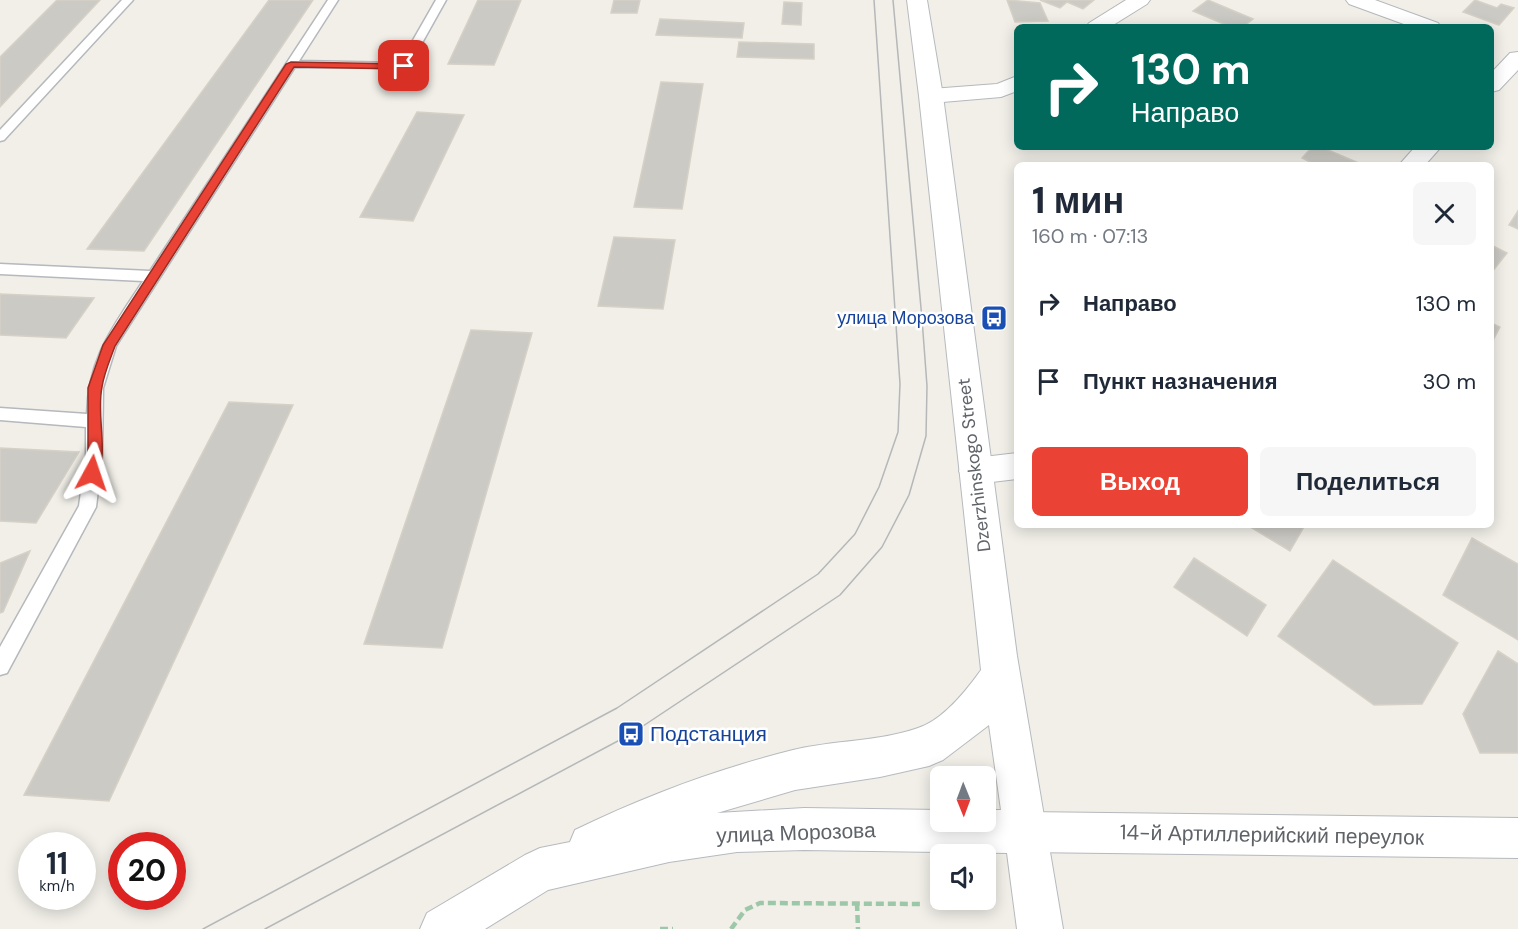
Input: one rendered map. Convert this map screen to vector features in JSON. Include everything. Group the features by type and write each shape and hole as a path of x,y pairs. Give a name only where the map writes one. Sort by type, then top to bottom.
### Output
{"main road":[{"name":"Dzerzhinskogo Street","path":"917,0 931,96 1000,675 1040,929"},
{"path":"540,870 635,824 706,795 795,770 880,757 929,746 972,715 1000,675"},
{"name":"улица Морозова","path":"443,929 540,870 669,841 737,831 804,829 1025,832"}],"street":[{"path":"1101,24 1140,0"},
{"path":"1356,0 1423,24"},
{"path":"1494,81 1513,56"},
{"path":"931,96 1001,90 1014,84"},
{"path":"1414,162 1426,150"},
{"path":"975,471 1014,466"},
{"name":"14-й Артиллерийский переулок","path":"1025,832 1518,838"}],"lane":[{"path":"0,137 128,0"},
{"path":"0,666 87,507 94,456 95,388 109,345 333,0"},
{"path":"291,64 404,66 441,0"},
{"path":"0,269 154,276"},
{"path":"0,414 95,421"}],"path":[{"path":"731,929 745,910 760,903 921,904"},
{"path":"857,903 858,929"},
{"path":"660,929 673,929"}],"building":[{"path":"57,0 100,0 0,107 0,57"},
{"path":"269,0 313,0 144,251 87,249"},
{"path":"478,0 521,0 494,65 448,64"},
{"path":"614,0 640,0 637,13 611,13"},
{"path":"1007,0 1040,3 1048,21 1015,22"},
{"path":"1040,0 1094,0 1083,9 1067,2 1060,8"},
{"path":"1208,0 1253,19 1247,24 1224,24 1193,11"},
{"path":"1475,0 1497,8 1501,4 1514,8 1499,25 1463,12"},
{"path":"784,2 802,3 801,25 782,24"},
{"path":"660,19 744,23 742,38 656,35"},
{"path":"739,42 814,44 814,59 737,57"},
{"path":"661,82 703,84 682,209 634,207"},
{"path":"417,112 464,115 413,221 360,217"},
{"path":"1309,150 1328,150 1356,162 1310,162 1302,158"},
{"path":"1518,211 1518,229 1509,225"},
{"path":"614,237 675,240 663,309 598,306"},
{"path":"1494,246 1507,253 1494,269"},
{"path":"0,294 94,298 66,338 0,335"},
{"path":"1494,324 1500,327 1494,338"},
{"path":"471,330 532,333 442,648 364,644"},
{"path":"229,402 293,405 109,801 24,795"},
{"path":"0,448 79,452 36,523 0,521"},
{"path":"1252,528 1303,528 1290,551"},
{"path":"1472,538 1518,564 1518,640 1443,595"},
{"path":"30,551 3,612 0,613 0,563"},
{"path":"1194,558 1266,605 1247,636 1174,587"},
{"path":"1333,560 1458,643 1422,704 1374,705 1278,636"},
{"path":"1498,651 1518,664 1518,753 1480,753 1463,714"}],"tram line":[{"path":"203,929 617,708 818,574 855,534 879,487 898,432 900,384 874,0"},
{"path":"265,929 631,734 840,595 882,547 909,495 926,436 927,386 922,319 893,0"}],"place":[{"name":"улица Морозова","path":"994,318"},
{"name":"Подстанция","path":"631,734"}],"route":[{"path":"92,473 95,388 109,345 291,64 404,66"}]}
